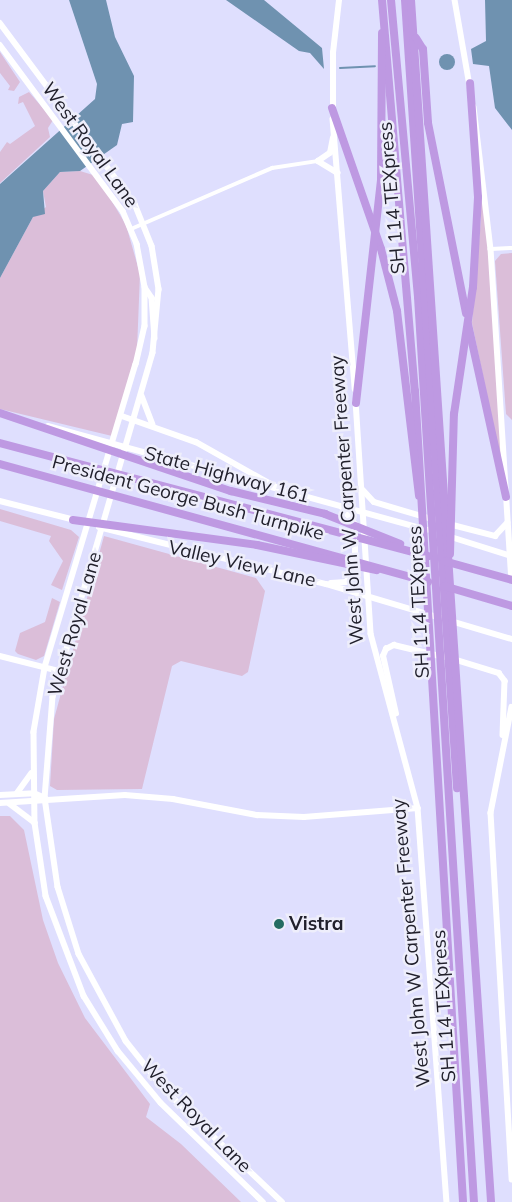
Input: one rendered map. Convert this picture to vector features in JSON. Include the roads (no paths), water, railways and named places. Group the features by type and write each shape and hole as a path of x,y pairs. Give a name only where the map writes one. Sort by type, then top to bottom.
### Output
{"highway":[{"name":"West John W Carpenter Freeway","path":"382,0 421,502 463,1202"},
{"name":"SH 114 TEXpress","path":"391,0 418,297 459,992 474,1202"},
{"name":"SH 114 TEXpress","path":"405,0 446,638 458,799 463,809"},
{"path":"411,0 415,36 463,809 491,1202"},
{"path":"356,403 381,180 384,129 379,42 384,26"},
{"path":"415,36 423,49 428,123 506,497"},
{"path":"448,578 454,414 462,347 473,287 478,197 470,83"},
{"path":"332,108 393,294 415,488 421,502"},
{"path":"0,413 146,463 325,514 426,556"},
{"name":"President George Bush Turnpike","path":"0,443 325,526 512,580"},
{"name":"President George Bush Turnpike","path":"0,464 328,553 512,606"},
{"path":"69,518 257,545 326,561 395,572"},
{"path":"459,992 464,1130 459,1143"}],"main road":[{"name":"West John W Carpenter Freeway","path":"339,0 332,108 356,403 367,596 378,672 396,721 418,808 447,1202"},
{"path":"455,0 483,156 492,250 504,422 506,497 512,580"},
{"name":"West Royal Lane","path":"0,23 107,165 144,225 159,289 156,339 143,392 59,671 47,730 46,798 51,854 65,913 99,996 156,1079 282,1202"},
{"name":"West Royal Lane","path":"0,45 96,172 131,229 145,287 145,326 122,416 45,668 34,732 35,823 47,903 87,1001 145,1085 263,1202"},
{"path":"335,130 330,153 318,161 338,173"},
{"path":"145,287 152,298 156,339"},
{"path":"143,392 144,408 153,424"},
{"name":"State Highway 161","path":"0,413 479,544 511,556"},
{"path":"122,416 153,424 196,442 284,491"},
{"path":"504,422 512,422"},
{"path":"362,488 368,498 387,506 485,534 500,534 508,522"},
{"name":"Valley View Lane","path":"0,501 69,518 124,535 326,584 512,639"},
{"path":"326,584 346,582 355,570 355,525 350,514 337,505"},
{"path":"396,721 383,656 394,645 491,670 505,680 507,690 503,737 491,813 491,849 512,1179"},
{"path":"0,656 59,671"},
{"path":"503,737 512,707"},
{"path":"17,793 33,768"},
{"path":"0,795 34,793 46,798"},
{"path":"3,803 34,801 46,798 164,798 280,816 418,808"},
{"path":"3,803 35,823"},
{"path":"87,1001 99,996"}],"street":[{"path":"131,229 272,168 318,161"},
{"path":"492,250 512,248"}],"water":[{"path":"69,0 106,0 115,37 134,76 133,122 122,124 117,145 80,171 60,172 43,191 45,214 33,217 0,278 0,184 95,99 97,84"},
{"path":"226,0 264,0 322,48 324,69 310,53 299,51"},
{"path":"485,0 512,0 512,130 495,108 489,66 473,64 471,49 486,41"},
{"path":"447,54 453,56 455,62 453,68 447,70 441,68 439,62 441,56"}],"waterway":[{"path":"340,68 375,66"}],"place":[{"name":"Vistra","path":"279,924"}]}
